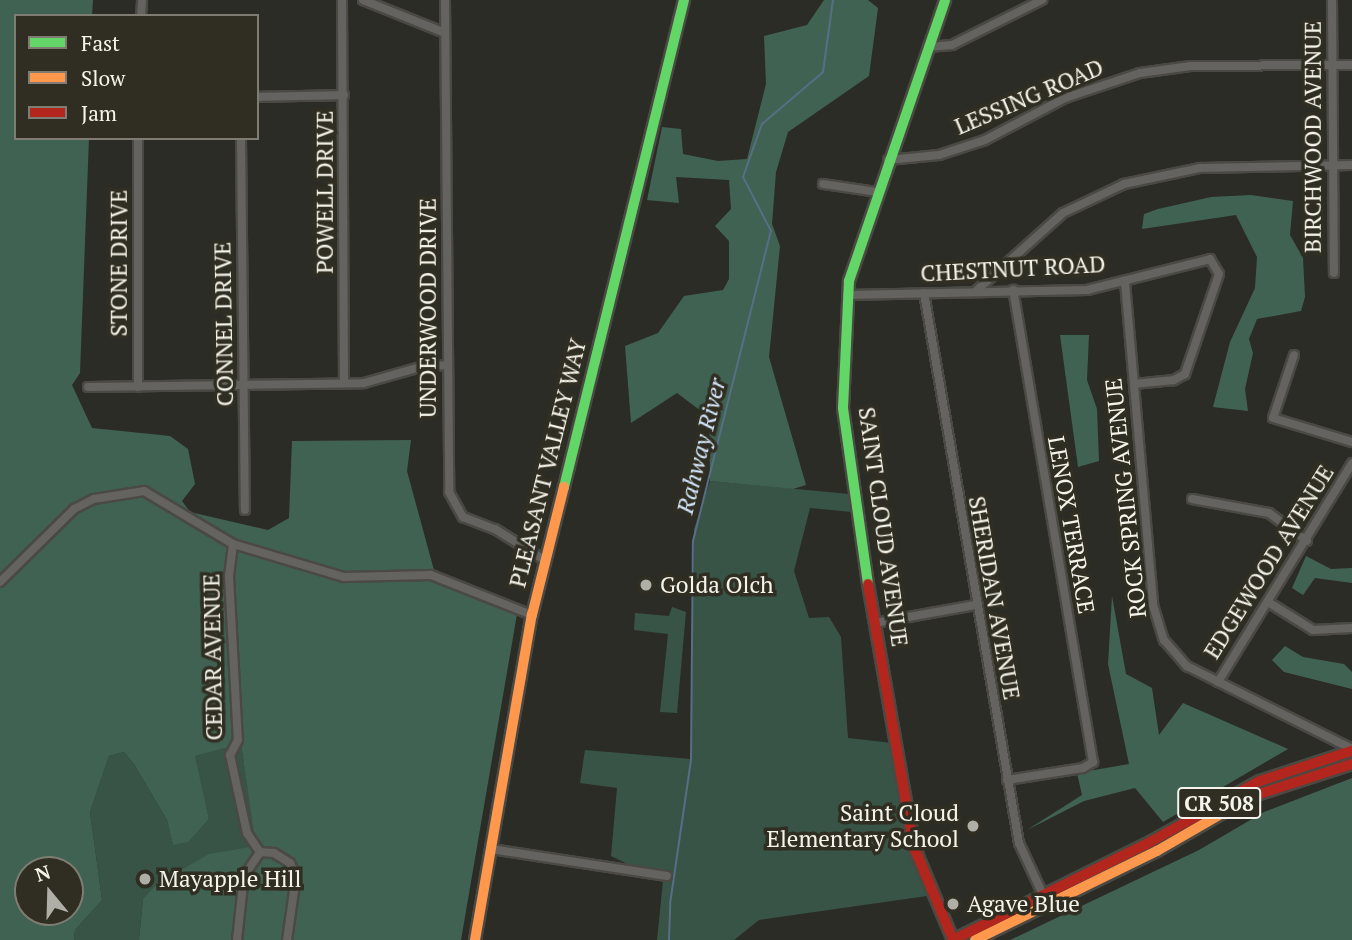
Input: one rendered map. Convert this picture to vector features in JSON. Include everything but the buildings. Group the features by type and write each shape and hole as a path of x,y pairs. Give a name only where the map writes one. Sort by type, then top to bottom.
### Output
{"main road":[{"name":"PLEASANT VALLEY WAY","path":"475,940 532,615 684,0"},
{"name":"SAINT CLOUD AVENUE","path":"945,0 877,192 846,295 843,408 847,458 914,847 953,940"},
{"name":"CR 508","path":"975,940 1260,781 1352,750"},
{"name":"CR 508","path":"953,940 1157,851 1258,792 1352,764"}],"street":[{"name":"POWELL DRIVE","path":"342,0 344,383"},
{"path":"363,0 445,33"},
{"name":"UNDERWOOD DRIVE","path":"445,0 448,365 453,505 463,517 495,529 545,561"},
{"path":"928,47 951,45 1042,0"},
{"name":"BIRCHWOOD AVENUE","path":"1332,0 1329,65 1334,273"},
{"name":"LESSING ROAD","path":"888,160 939,155 985,140 1065,98 1140,73 1191,66 1352,65"},
{"path":"259,97 344,95"},
{"name":"STONE DRIVE","path":"138,140 138,387"},
{"name":"CONNEL DRIVE","path":"241,140 245,510"},
{"path":"977,290 1048,224 1105,190 1166,172 1200,168 1352,165"},
{"path":"823,184 877,192"},
{"name":"CHESTNUT ROAD","path":"846,295 977,290 1087,290 1125,282 1201,258 1210,259 1219,270 1185,374 1174,380 1134,384"},
{"name":"ROCK SPRING AVENUE","path":"1125,282 1156,622 1170,651 1218,682 1352,750"},
{"name":"LENOX TERRACE","path":"1007,780 1091,765 1013,290"},
{"name":"SHERIDAN AVENUE","path":"924,293 975,605 1019,843 1045,899"},
{"path":"1294,355 1273,418 1352,442"},
{"path":"88,387 344,383 376,381 424,366 448,365"},
{"name":"EDGEWOOD AVENUE","path":"1218,682 1307,541 1352,463"},
{"name":"CEDAR AVENUE","path":"0,582 74,509 120,494 144,491 157,495 233,544 344,577 431,575 532,615"},
{"path":"1192,499 1269,513 1307,541"},
{"name":"CEDAR AVENUE","path":"233,544 229,576 238,740 230,755 247,833 258,849"},
{"path":"1268,602 1313,630 1352,628"},
{"path":"875,623 975,605"},
{"path":"1329,738 1335,756"},
{"path":"237,940 244,876 258,849 282,857 296,877 287,940"},
{"path":"491,849 667,876"}],"green space":[{"path":"0,0 93,0 92,14 14,14 14,140 89,140 80,373 72,385 92,428 170,436 188,449 195,484 182,501 190,512 268,530 289,518 292,441 411,440 407,471 435,574 517,614 461,940 139,940 143,899 157,884 209,854 256,846 241,744 195,756 209,819 188,842 173,845 167,820 134,764 124,752 109,756 90,812 102,900 84,920 84,856 14,856 14,926 79,926 75,930 74,940 0,940"},
{"path":"824,0 868,0 878,8 869,76 788,132 776,172 772,224 780,246 769,357 806,485 793,489 710,481 709,417 677,393 631,423 625,346 658,333 684,296 723,290 729,279 729,241 715,226 731,209 729,180 676,177 679,203 647,200 662,127 681,129 683,154 718,161 747,159 766,84 764,36 807,25"},
{"path":"1251,195 1293,201 1290,235 1303,258 1305,297 1301,311 1257,319 1249,339 1253,353 1245,389 1248,411 1213,407 1230,342 1255,288 1257,257 1236,215 1142,229 1144,214 1158,209 1211,197"},
{"path":"1060,335 1089,335 1087,380 1097,409 1099,461 1078,467"},
{"path":"710,481 849,494 852,512 810,508 794,571 809,618 829,617 841,637 848,738 901,744 934,895 759,920 734,940 657,940 663,881 611,856 617,788 580,783 585,750 691,759 694,529"},
{"path":"1306,556 1331,569 1352,568 1352,583 1315,578 1303,595 1292,588"},
{"path":"1112,596 1126,674 1152,688 1159,735 1183,703 1288,749 1163,822 1135,788 1084,801 1027,830 1082,795 1077,773 1129,764 1108,664"},
{"path":"672,607 686,612 677,713 660,712 668,634 634,630 635,613 669,616"},
{"path":"1285,646 1303,657 1344,664 1352,672 1352,689 1284,672 1272,660"},
{"path":"241,744 257,846 143,899 139,940 74,940 75,930 79,926 84,926 84,920 102,900 90,812 109,756 124,752 134,764 167,820 173,844 188,841 209,819 194,756"},
{"path":"1352,778 1352,940 1010,940 1199,850 1264,812"}],"waterway":[{"name":"Rahway River","path":"669,940 670,904 691,760 693,541 771,231 743,177 762,124 823,72 833,0"}],"traffic: fast":[{"path":"564,487 684,0"},
{"path":"868,584 843,408 849,281 945,0"}],"traffic: slow":[{"path":"475,940 532,615 564,487"},
{"path":"975,940 1157,851 1250,797"}],"traffic: jam":[{"path":"868,584 914,847 953,940"},
{"path":"953,940 1152,841 1260,781 1352,751"},
{"path":"1250,797 1352,764"}],"place":[{"name":"Golda Olch","path":"646,585"},
{"name":"Saint Cloud Elementary School","path":"973,826"},
{"name":"Mayapple Hill","path":"145,879"},
{"name":"Agave Blue","path":"953,904"}]}
